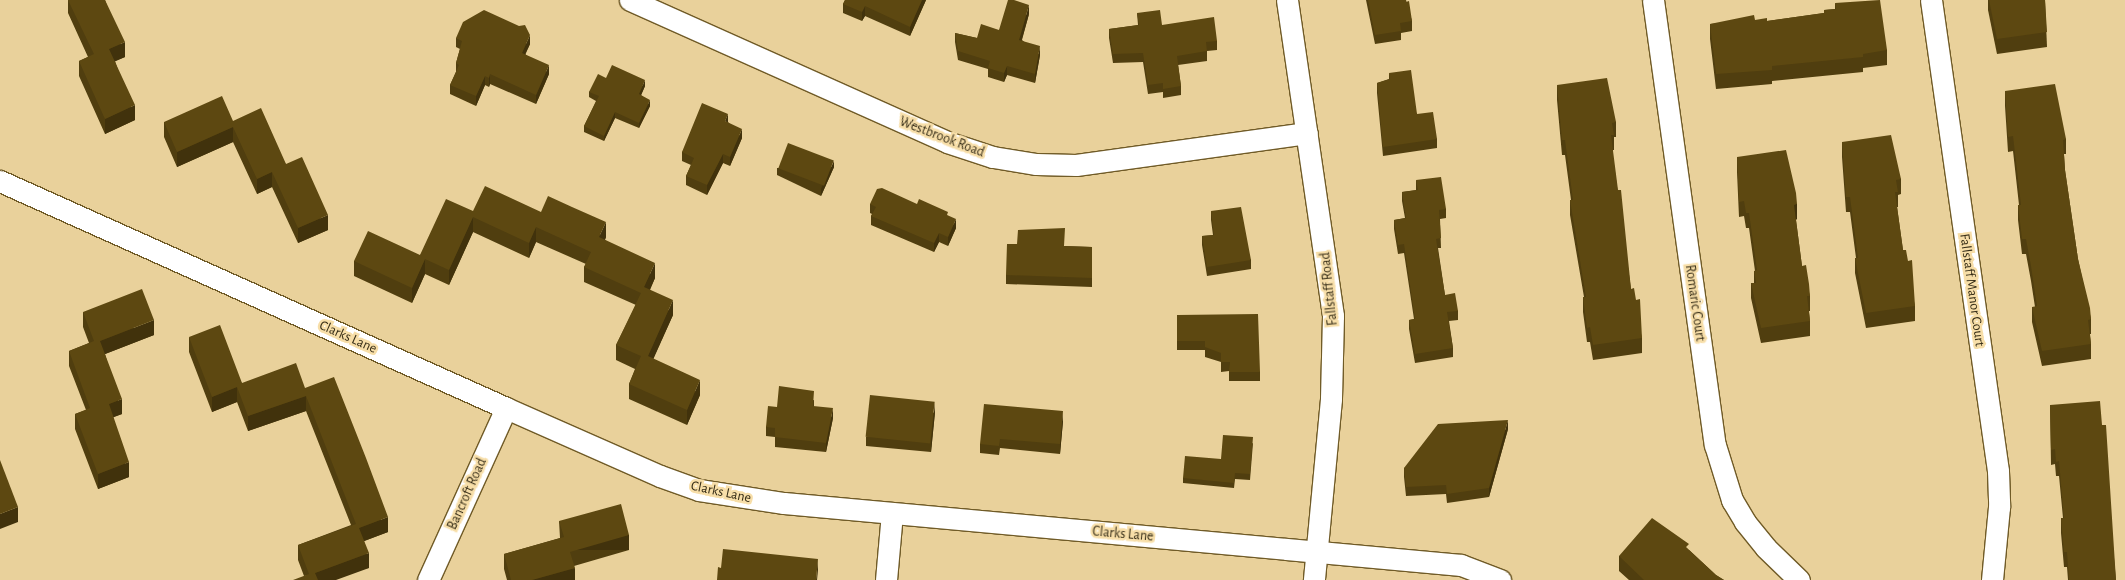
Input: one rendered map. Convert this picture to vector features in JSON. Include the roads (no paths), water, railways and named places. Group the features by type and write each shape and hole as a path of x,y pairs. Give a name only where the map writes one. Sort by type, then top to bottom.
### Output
{"street":[{"name":"Westbrook Road","path":"630,0 947,142 993,157 1036,164 1076,165 1308,133"},
{"name":"Fallstaff Road","path":"1286,0 1331,290 1334,346 1314,580"},
{"name":"Romaric Court","path":"1654,0 1718,460 1732,500 1746,522 1766,548 1799,580"},
{"name":"Fallstaff Manor Court","path":"1931,0 1998,471 1999,507 1992,580"},
{"name":"Clarks Lane","path":"0,181 506,408 660,476 699,490 736,497 892,513 1461,565 1500,580"},
{"name":"Bancroft Road","path":"428,580 506,408"},
{"path":"886,580 892,513"}]}
